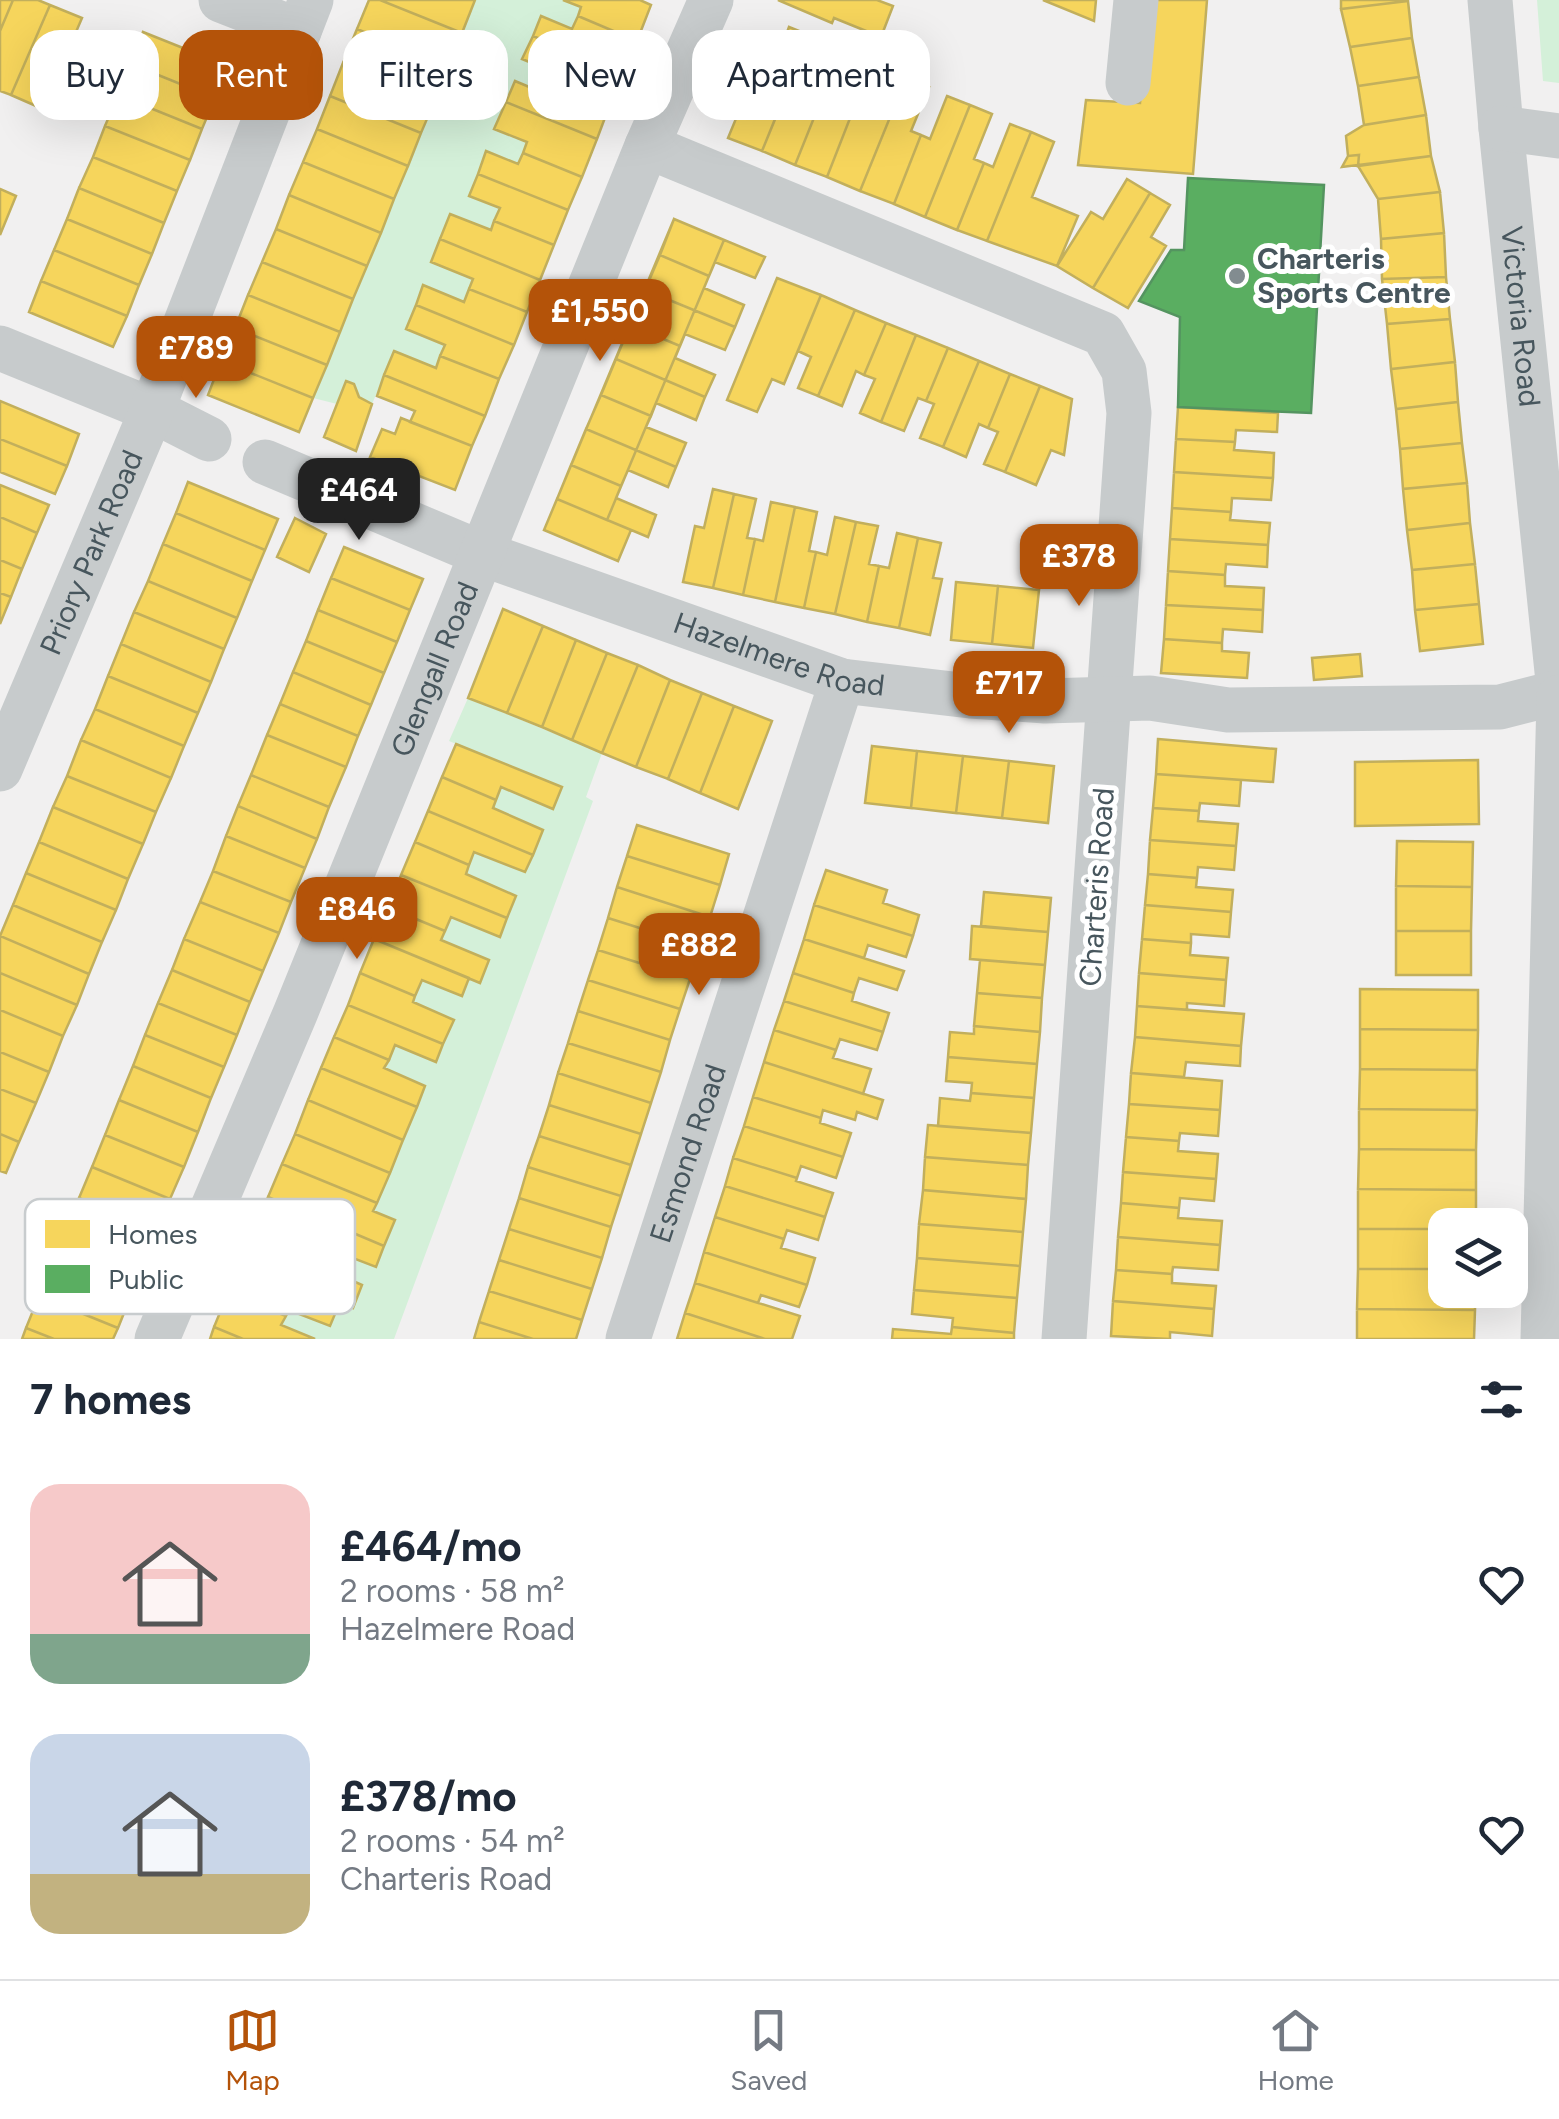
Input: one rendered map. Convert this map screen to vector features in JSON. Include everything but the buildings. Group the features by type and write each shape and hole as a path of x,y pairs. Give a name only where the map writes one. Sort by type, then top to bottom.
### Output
{"street":[{"path":"221,0 305,16"},
{"name":"Glengall Road","path":"216,1199 647,146 711,0"},
{"path":"1128,83 1136,0"},
{"name":"Victoria Road","path":"1490,0 1559,694 1543,1339"},
{"name":"Priory Park Road","path":"0,770 152,410 305,16"},
{"path":"1500,128 1559,136"},
{"name":"Charteris Road","path":"647,146 1103,334 1124,371 1130,412 1064,1339"},
{"path":"0,348 152,410 209,439"},
{"name":"Hazelmere Road","path":"265,462 482,554 842,680 970,696 1045,701 1150,698 1228,710 1500,707 1559,694"},
{"name":"Esmond Road","path":"628,1339 842,680"},
{"name":"Glengall Road","path":"157,1339 168,1314"}],"green space":[{"path":"475,0 563,0 581,7 572,29 541,16 535,30 528,30 523,59 528,61 528,87 514,81 508,95 508,30 463,30"},
{"path":"1537,0 1559,0 1559,83 1543,81"},
{"path":"426,120 497,120 494,128 527,142 518,164 486,152 469,195 500,208 491,230 450,214 431,262 473,279 464,302 423,286 406,329 445,345 436,368 395,351 372,404 359,397 354,384 347,381 337,404 313,398"},
{"path":"468,698 602,753 586,797 593,801 394,1339 315,1339 281,1325 287,1314 299,1314 329,1326 334,1314 355,1314 362,1285 355,1282 355,1258 376,1266 373,1211 425,1086 384,1068 395,1045 436,1062 413,1002 422,980 461,995 469,978 480,982 488,960 441,940 451,917 500,936 466,874 474,852 525,872 543,831 493,808 501,787 554,784 449,741"}],"place":[{"name":"Charteris Sports Centre","path":"1237,276"}]}
